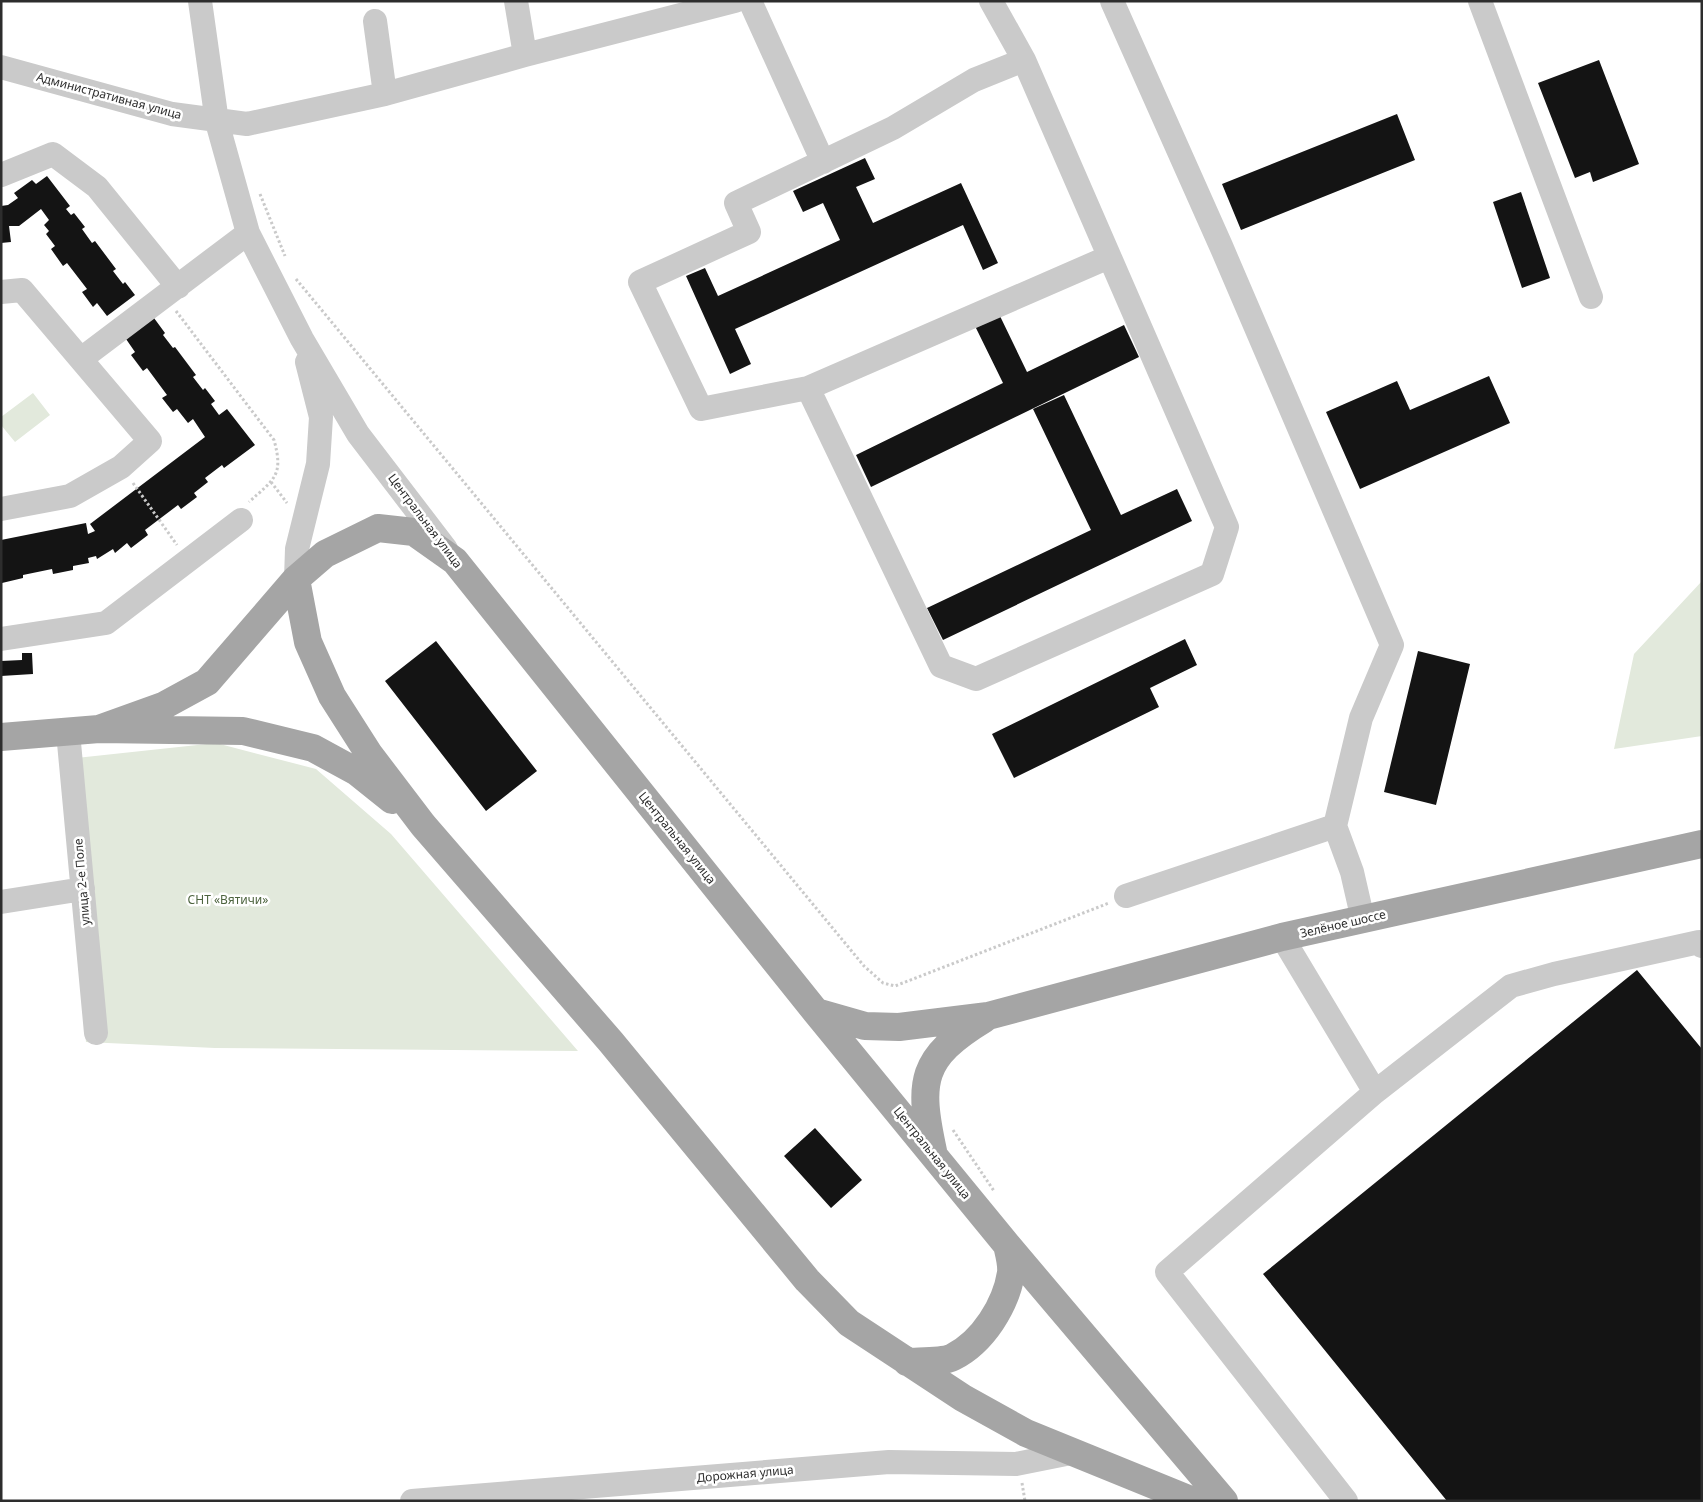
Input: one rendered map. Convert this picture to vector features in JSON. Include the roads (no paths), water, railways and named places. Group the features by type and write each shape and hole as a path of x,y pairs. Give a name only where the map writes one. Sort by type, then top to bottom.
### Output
{"main road":[{"path":"99,729 163,706 207,682 296,579 325,554 378,528 414,532 455,561"},
{"name":"Центральная улица","path":"455,561 816,1012 1007,1246 1224,1501"},
{"path":"296,579 308,642 332,696 369,754 424,825 611,1042 807,1280 849,1323 963,1398 1026,1432 1193,1501"},
{"path":"1,737 99,729 243,731 314,748 357,772 424,825"},
{"name":"Зелёное шоссе","path":"988,1016 1282,938 1702,844"},
{"path":"816,1012 865,1026 899,1026 988,1016"},
{"path":"934,1155 926,1116 925,1089 931,1068 941,1050 959,1034 988,1016"},
{"path":"907,1362 952,1358 974,1342 989,1327 1002,1300 1011,1272 1007,1246"}],"street":[{"name":"Центральная улица","path":"200,1 217,122 248,233 302,339 358,434 455,561"},
{"path":"516,1 525,55"},
{"path":"750,1 822,162"},
{"path":"808,388 941,666 976,678 1212,574 1227,527 1024,60 991,1"},
{"path":"1112,1 1221,246 1392,645 1361,718 1334,826 1352,872 1363,920"},
{"path":"1480,1 1591,297"},
{"name":"Административная улица","path":"1,67 172,114 217,122 247,124 384,94 726,2"},
{"path":"375,21 384,94"},
{"path":"1024,60 974,80 893,128 736,203 750,232 640,282 701,409 808,388 1109,257"},
{"path":"1,175 53,154 97,187 171,292"},
{"path":"81,360 248,233"},
{"path":"1,292 22,290 150,441 121,467 70,496 1,509"},
{"path":"296,579 296,549 318,464 321,418 302,339"},
{"path":"1,638 106,623 241,520"},
{"name":"улица 2-е Поле","path":"68,732 96,1033"},
{"path":"1126,896 1334,826"},
{"path":"1,902 83,889"},
{"path":"1282,938 1375,1092"},
{"path":"1346,1501 1167,1272 1375,1092 1512,986 1554,974 1699,942 1702,946"},
{"name":"Дорожная улица","path":"412,1501 889,1462 1016,1464 1076,1452"}],"park label":[{"name":"СНТ «Вятичи»","path":"228,900"}]}
